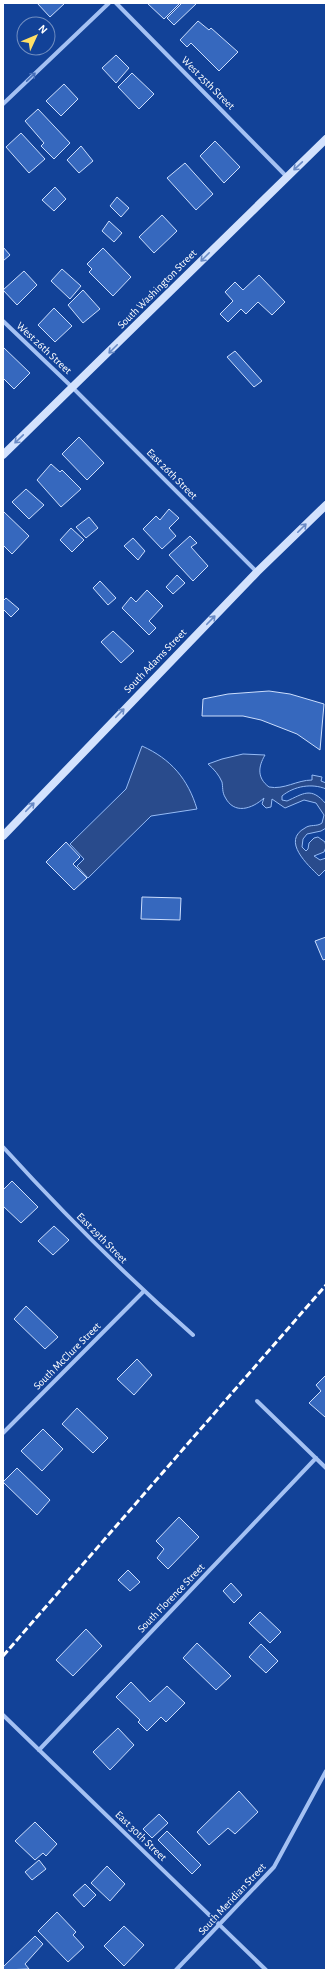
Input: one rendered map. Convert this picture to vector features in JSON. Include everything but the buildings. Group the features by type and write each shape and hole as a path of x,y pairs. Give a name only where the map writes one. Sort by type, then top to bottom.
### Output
{"main road":[{"name":"South Washington Street","path":"3,455 326,139"},
{"name":"South Adams Street","path":"3,836 258,572 326,505"}],"street":[{"path":"3,104 109,3"},
{"name":"West 25th Street","path":"116,3 287,176"},
{"name":"West 26th Street","path":"3,321 73,388"},
{"name":"East 26th Street","path":"73,388 258,572"},
{"name":"East 29th Street","path":"3,1147 57,1206 143,1292 193,1335"},
{"name":"South McClure Street","path":"3,1433 143,1292"},
{"path":"257,1401 326,1468"},
{"name":"South Florence Street","path":"39,1750 316,1458"},
{"name":"East 30th Street","path":"3,1715 266,1970"},
{"name":"South Meridian Street","path":"176,1970 274,1867 326,1771"}],"water":[{"path":"142,746 162,757 177,771 189,788 197,809 151,816 88,878 77,866 84,859 70,844 126,789"},
{"path":"243,754 265,755 261,764 260,772 262,780 269,787 275,788 306,780 312,780 312,775 322,777 321,781 326,783 326,789 315,786 303,786 282,796 282,800 287,801 302,794 311,793 321,798 326,804 326,828 321,831 307,834 303,839 302,847 306,851 309,843 314,838 318,837 325,842 326,847 324,852 314,856 320,860 326,858 326,869 319,876 303,859 296,846 298,833 309,826 322,823 324,815 316,803 304,800 285,808 272,799 271,807 266,808 262,804 264,798 249,807 238,808 229,803 225,797 221,779 208,764"}],"railway":[{"path":"3,1656 326,1285"}]}
